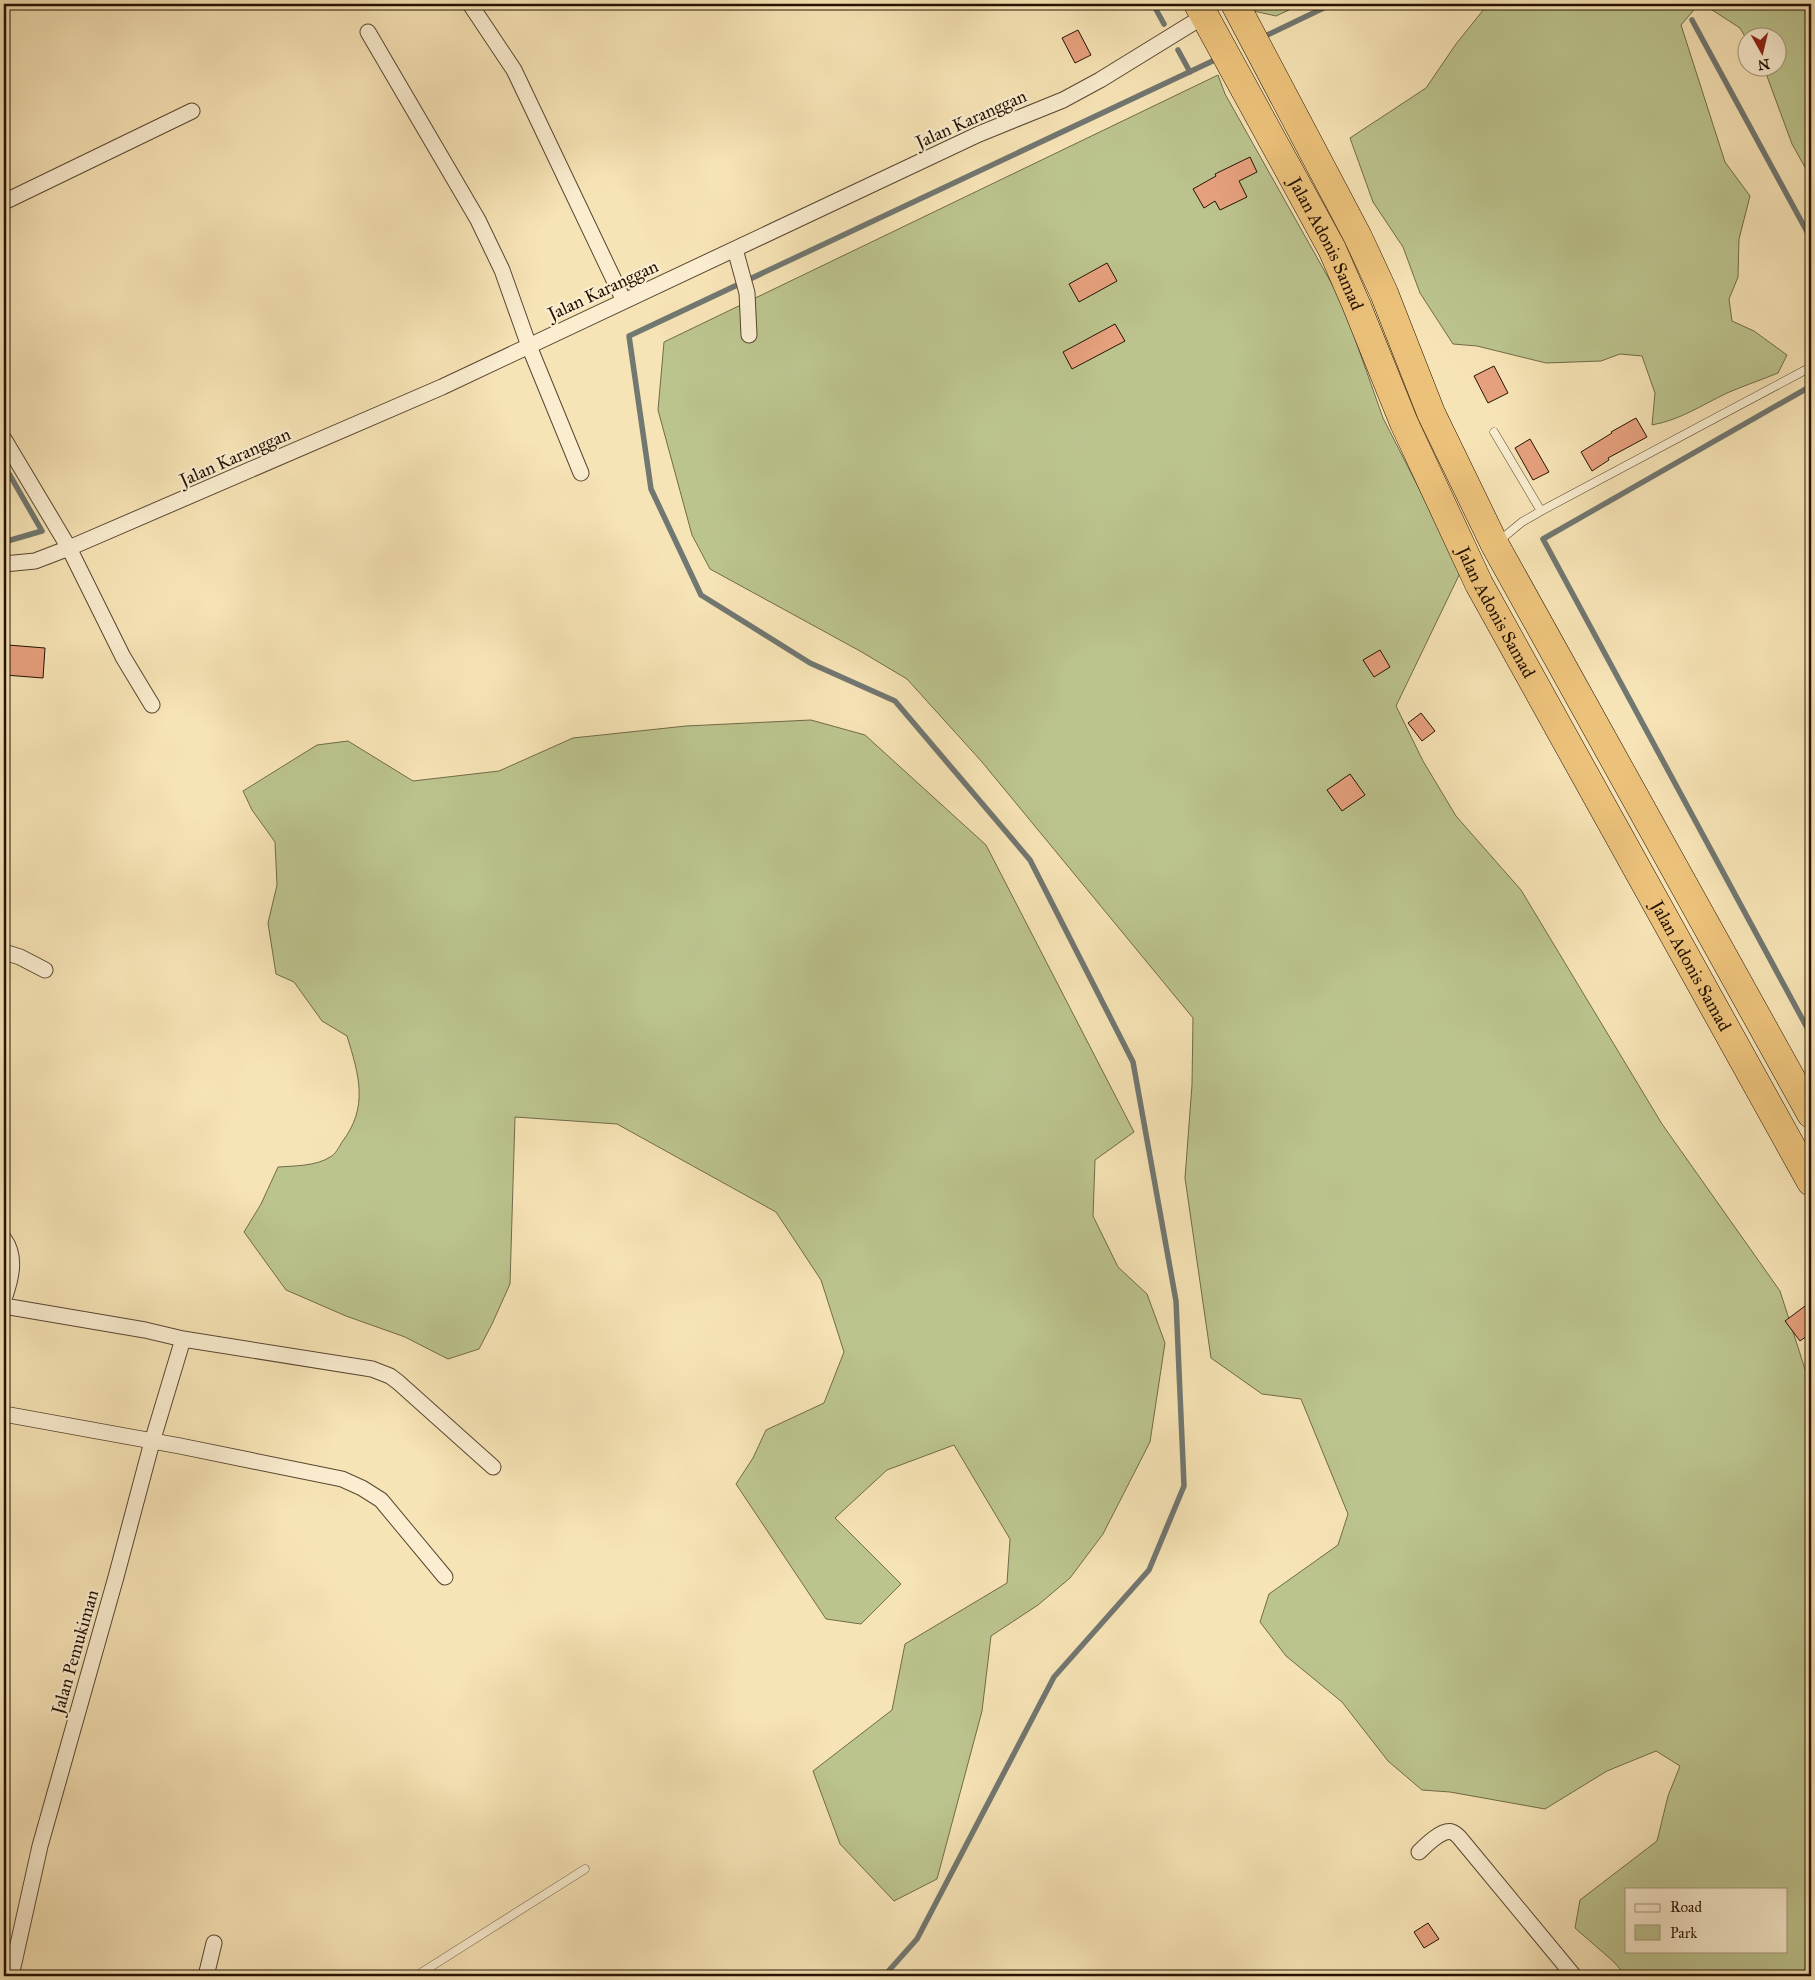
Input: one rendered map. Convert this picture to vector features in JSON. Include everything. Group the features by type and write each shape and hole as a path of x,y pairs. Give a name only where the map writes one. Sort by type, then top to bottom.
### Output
{"highway":[{"name":"Jalan Adonis Samad","path":"1238,8 1358,237 1384,293 1431,413 1495,545 1811,1114"},
{"name":"Jalan Adonis Samad","path":"1204,15 1332,249 1392,390 1404,423 1478,584 1811,1182"},
{"path":"1392,390 1418,379"}],"street":[{"path":"470,4 514,70 624,301"},
{"name":"Jalan Karanggan","path":"4,564 35,561 69,548 442,387 979,134 1063,100 1100,80 1204,15"},
{"path":"368,32 478,220 502,270 529,346 581,473"},
{"path":"4,202 192,111"},
{"path":"735,249 747,293 749,335"},
{"path":"4,439 69,548 123,657 152,705"},
{"path":"4,952 20,957 45,970"},
{"path":"4,1239 10,1250 12,1262 4,1299"},
{"path":"4,1306 145,1330 182,1339 372,1369 390,1376 492,1467"},
{"name":"Jalan Pemukiman","path":"10,1976 40,1846 182,1339"},
{"path":"4,1414 342,1479 362,1488 381,1500 445,1577"},
{"path":"1419,1852 1435,1838 1448,1831 1459,1837 1574,1976"},
{"path":"206,1976 214,1943"}],"lane":[{"path":"1495,545 1522,522 1541,511 1811,367"},
{"path":"1494,432 1541,511"},
{"path":"416,1976 585,1868"}],"green space":[{"path":"1247,4 1291,4 1289,10 1276,16 1249,10"},
{"path":"1488,4 1699,4 1681,25 1725,162 1750,196 1739,239 1738,277 1729,299 1732,321 1754,331 1787,355 1778,373 1727,393 1681,416 1652,425 1655,393 1642,356 1620,354 1601,361 1546,363 1477,346 1453,344 1420,293 1403,247 1373,202 1350,138 1426,88 1456,44"},
{"path":"1703,4 1811,4 1811,178 1792,144 1768,78 1788,78 1788,28 1740,28"},
{"path":"1218,75 1225,94 1342,302 1383,418 1461,571 1396,706 1423,761 1456,816 1521,890 1662,1124 1780,1291 1811,1388 1811,1976 1626,1976 1614,1962 1575,1928 1580,1900 1657,1841 1668,1796 1680,1766 1656,1751 1607,1771 1545,1809 1450,1792 1422,1790 1388,1761 1342,1702 1286,1656 1260,1622 1269,1594 1338,1545 1348,1514 1301,1399 1262,1394 1211,1358 1185,1178 1192,1085 1193,1018 982,762 907,679 860,651 710,569 692,535 658,410 664,342"},
{"path":"811,720 865,735 986,845 1134,1132 1095,1160 1093,1216 1118,1267 1147,1294 1165,1343 1150,1442 1103,1534 1070,1578 1038,1605 991,1636 982,1711 937,1879 894,1901 840,1844 813,1771 892,1710 905,1644 1007,1583 1010,1539 954,1445 887,1470 835,1518 901,1584 861,1624 826,1619 736,1484 753,1458 766,1430 824,1403 844,1352 821,1280 776,1212 617,1124 515,1117 510,1284 479,1349 448,1359 405,1337 346,1316 286,1290 244,1232 261,1204 278,1167 318,1162 325,1160 335,1153 356,1116 359,1090 358,1077 347,1036 322,1021 294,982 276,974 268,923 277,885 275,842 252,810 243,791 317,745 348,741 413,781 499,771 573,738 686,726"}],"building":[{"path":"1078,30 1091,55 1075,63 1062,38"},
{"path":"1250,157 1257,172 1239,181 1247,197 1220,210 1215,201 1204,208 1193,189 1216,176 1215,174"},
{"path":"1107,263 1117,281 1079,302 1069,284"},
{"path":"1115,324 1125,341 1072,369 1063,352"},
{"path":"1494,366 1508,393 1488,403 1474,376"},
{"path":"1636,418 1647,437 1608,458 1609,460 1592,471 1581,452"},
{"path":"1530,439 1549,472 1533,480 1515,448"},
{"path":"8,645 45,648 43,678 5,675"},
{"path":"1380,650 1390,667 1374,677 1363,660"},
{"path":"1421,713 1435,731 1422,741 1408,723"},
{"path":"1350,774 1365,795 1342,811 1327,790"},
{"path":"1805,1306 1811,1315 1811,1333 1800,1341 1785,1321"},
{"path":"1428,1923 1439,1939 1424,1948 1414,1932"}],"waterway":[{"path":"1153,4 1164,24"},
{"path":"1261,38 1332,4"},
{"path":"1692,20 1811,239"},
{"path":"1178,50 1190,72"},
{"path":"884,1976 917,1939 1054,1677 1149,1570 1184,1486 1176,1301 1133,1062 1030,860 895,701 810,663 701,595 651,489 629,336 1219,58"},
{"path":"1811,386 1543,539 1811,1035"},
{"path":"4,465 42,531 4,542"}]}
